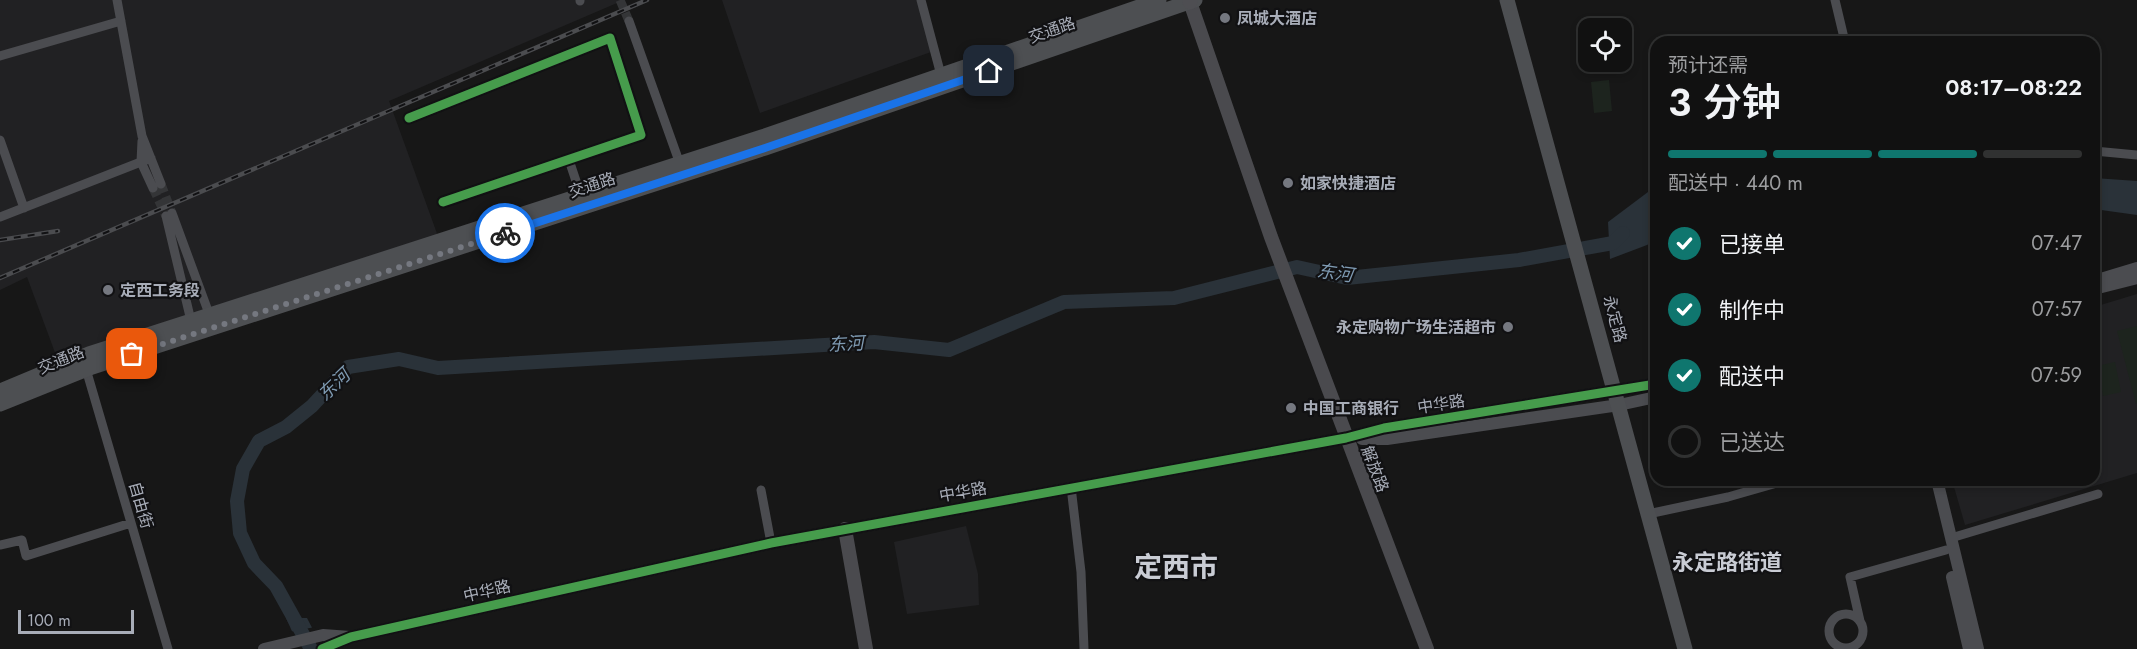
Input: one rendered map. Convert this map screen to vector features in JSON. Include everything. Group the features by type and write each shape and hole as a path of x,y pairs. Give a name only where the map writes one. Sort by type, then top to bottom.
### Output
{"main road":[{"name":"交通路","path":"212,322 1159,0"},
{"name":"交通路","path":"0,392 89,354 212,322 765,148 1192,0"},
{"name":"解放路","path":"1192,0 1270,237 1427,649"},
{"name":"永定路","path":"1507,0 1586,281 1684,649"},
{"name":"交通路","path":"0,404 192,328"},
{"path":"845,529 866,649"}],"street":[{"path":"117,0 142,136 141,162 157,186 151,158 142,136"},
{"path":"921,0 941,75"},
{"path":"1835,0 1844,36"},
{"path":"0,56 122,21"},
{"path":"629,21 680,164"},
{"path":"409,118 610,38 641,135 443,202"},
{"path":"0,140 24,208"},
{"path":"2100,152 2137,155"},
{"path":"0,217 151,158"},
{"path":"569,160 581,196"},
{"path":"192,328 169,214 212,322"},
{"path":"2100,279 2137,268"},
{"path":"2100,287 2137,278"},
{"name":"自由街","path":"86,369 168,649"},
{"name":"中华路","path":"324,649 771,543 1346,438 1384,428 1650,385"},
{"name":"中华路","path":"1346,438 1387,439 1650,399"},
{"path":"1648,514 1728,497 1766,486"},
{"path":"1930,486 1969,649"},
{"path":"1939,486 1978,649"},
{"path":"1071,487 1081,572 1084,649"},
{"path":"761,490 771,543"},
{"path":"1952,538 2098,494"},
{"path":"0,545 22,540 26,556 131,524"},
{"path":"1860,621 1849,614 1836,617 1832,622 1830,636 1837,648 1851,648 1857,645 1864,634 1850,577 1946,550"},
{"name":"中华路","path":"264,649 323,634 351,643"}],"shaded area":[{"path":"0,0 624,0 389,101 443,250 57,358 27,277 0,290"},
{"path":"722,0 917,0 931,52 760,113"},
{"path":"1609,80 1612,111 1594,113 1591,82"},
{"path":"2100,178 2137,181 2137,215 2100,210"},
{"path":"1650,190 1650,243 1610,259 1608,222"},
{"path":"2137,294 2137,473 2100,484 2100,305"},
{"path":"2137,326 2137,403 2136,404 2117,331"},
{"path":"2115,362 2121,392 2103,396 2100,365"},
{"path":"1954,486 2094,486 1965,525"},
{"path":"966,526 978,574 979,605 907,614 894,542"},
{"path":"286,618 307,618 323,649 300,649"}],"pier":[{"path":"315,627 326,649 296,649 289,632"}],"waterway":[{"name":"东河","path":"311,649 276,586 254,563 240,533 237,501 243,469 259,441 286,427 312,406 348,367 399,359 438,368 874,342 949,350 1064,302 1174,298 1297,267 1347,278 1519,260 1613,243 1623,233"}],"tunnel":[{"path":"620,0 629,21"},
{"path":"161,184 172,213"},
{"path":"153,188 166,216"}],"railway":[{"path":"0,278 647,0"},
{"path":"0,240 58,231"}],"cycle path":[{"path":"409,118 610,38 641,135 443,202"},
{"path":"322,649 351,637 771,543 1346,438 1384,428 1650,385"}],"way so far":[{"path":"132,354 505,233"}],"place":[{"name":"凤城大酒店","path":"1225,18"},
{"name":"如家快捷酒店","path":"1288,183"},
{"name":"定西工务段","path":"108,290"},
{"name":"永定购物广场生活超市","path":"1508,327"},
{"name":"中国工商银行","path":"1291,408"}],"district":[{"name":"永定路街道","path":"1727,562"},
{"name":"定西市","path":"1176,567"}],"route":[{"path":"505,233 765,148 989,71"}]}
